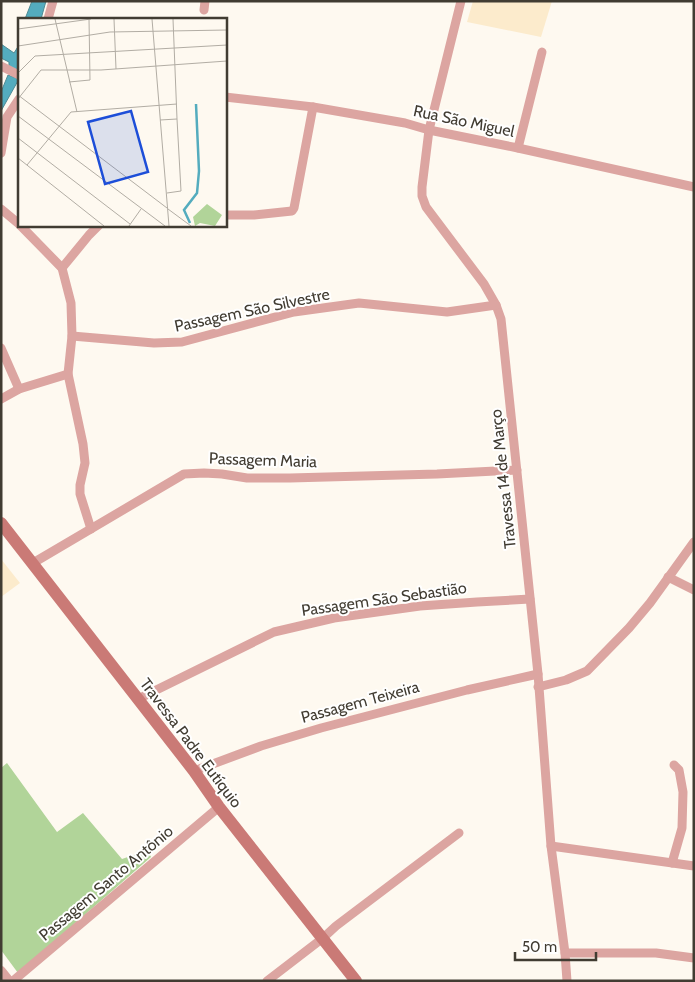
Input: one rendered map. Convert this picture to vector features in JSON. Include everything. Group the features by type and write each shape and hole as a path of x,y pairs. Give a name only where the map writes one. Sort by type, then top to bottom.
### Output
{"main road":[{"name":"Travessa Padre Eutíquio","path":"1,523 194,771 219,807 356,981"}],"street":[{"path":"48,18 53,1"},
{"name":"Travessa 14 de Março","path":"461,1 429,130 422,196 426,207 484,284 496,305 501,319 538,674 551,846 567,981"},
{"path":"518,148 542,52"},
{"path":"1,66 14,73"},
{"name":"Rua São Miguel","path":"226,97 313,107 405,123 429,130 694,187"},
{"path":"1,153 7,117 18,100"},
{"path":"226,215 254,215 292,211 313,107"},
{"path":"1,209 18,224"},
{"path":"20,226 62,268 71,303 72,336 68,374 84,453 85,463 80,494 91,528"},
{"path":"62,268 98,226"},
{"name":"Passagem São Silvestre","path":"72,336 154,344 182,342 294,312 359,303 447,312 496,305"},
{"path":"1,348 19,389"},
{"path":"1,399 19,389 68,374"},
{"name":"Passagem Maria","path":"33,564 184,474 204,473 247,478 290,478 398,476 517,470"},
{"path":"538,687 566,680 587,671 629,628 650,603 694,542"},
{"path":"668,577 694,590"},
{"name":"Passagem São Sebastião","path":"138,699 274,632 334,618 420,606 530,599"},
{"name":"Passagem Teixeira","path":"194,771 261,746 321,728 442,696 538,674"},
{"path":"672,863 682,828 683,792 679,770 674,765"},
{"name":"Passagem Santo Antônio","path":"13,981 219,807"},
{"path":"267,981 459,833"},
{"path":"551,846 694,866"},
{"path":"565,953 656,953 694,958"},
{"path":"1,971 9,981"}],"shaded area":[{"path":"473,1 552,1 541,37 467,22"},
{"path":"1,559 20,583 1,597"}],"green space":[{"path":"7,763 57,832 83,813 122,859 148,850 151,857 18,973 1,950 1,768"}],"water":[{"path":"32,1 46,1 41,18 25,18"},
{"path":"1,44 14,53 18,47 18,70 9,68 9,62 1,58"},
{"path":"8,75 18,79 1,111 1,92"}]}
